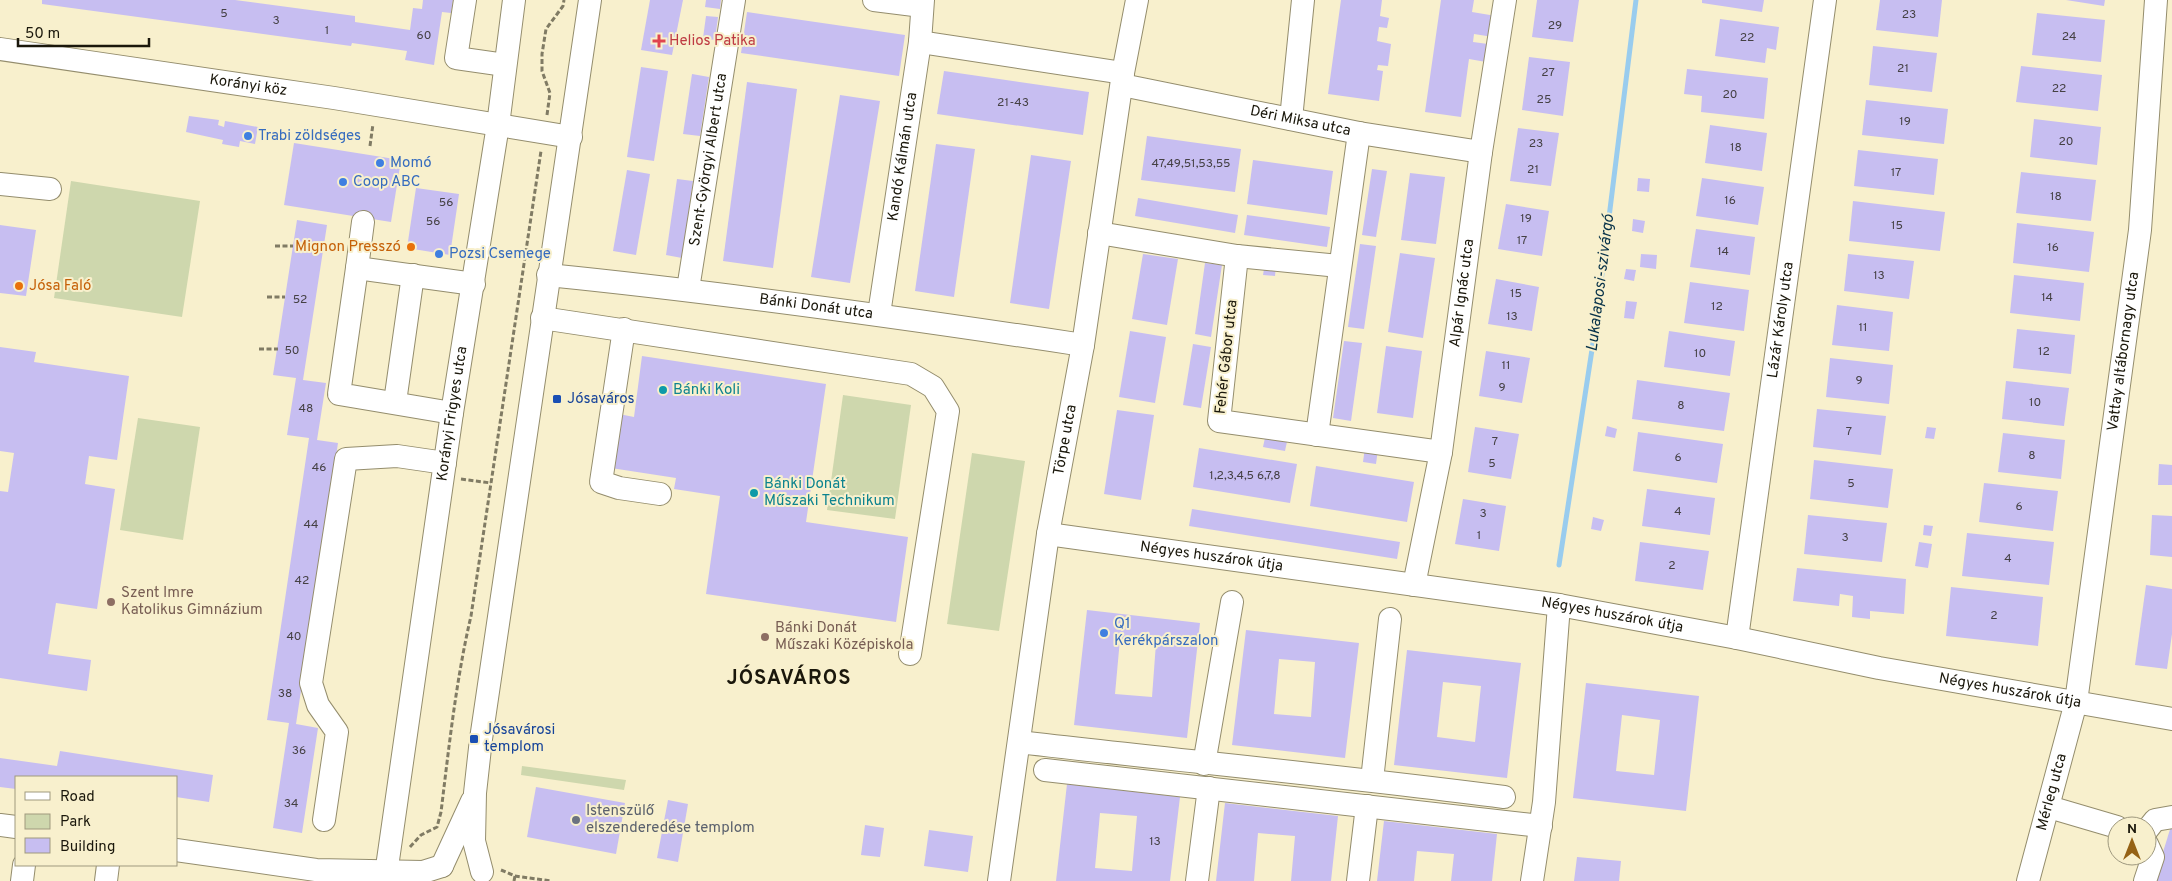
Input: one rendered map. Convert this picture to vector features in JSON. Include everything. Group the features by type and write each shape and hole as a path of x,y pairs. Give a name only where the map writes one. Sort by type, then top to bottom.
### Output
{"street":[{"path":"465,0 456,58 505,65"},
{"name":"Korányi Frigyes utca","path":"386,876 452,413 498,125 514,0"},
{"path":"485,876 474,841 475,793 481,740 548,274 571,137 590,0"},
{"name":"Szent-Györgyi Albert utca","path":"688,289 734,0"},
{"path":"874,0 922,3"},
{"name":"Törpe utca","path":"999,881 1048,534 1083,345 1123,79 1138,0"},
{"path":"1291,119 1303,0"},
{"name":"Alpár Ignác utca","path":"1414,586 1441,452 1481,152 1505,0"},
{"name":"Lázár Károly utca","path":"1737,638 1825,0"},
{"name":"Vattay altábornagy utca","path":"2076,702 2140,230 2156,0"},
{"name":"Kandó Kálmán utca","path":"879,314 920,42 922,3"},
{"name":"Déri Miksa utca","path":"920,42 1123,79 1291,119 1359,133 1481,152"},
{"name":"Korányi köz","path":"0,49 296,92 571,137"},
{"path":"1317,435 1359,133"},
{"path":"0,184 50,189"},
{"path":"363,222 339,394 452,413"},
{"path":"1099,232 1238,256 1339,266"},
{"name":"Fehér Gábor utca","path":"1238,256 1219,421 1441,452"},
{"path":"357,268 474,284"},
{"name":"Bánki Donát utca","path":"548,274 688,289 879,314 1083,345"},
{"path":"395,402 413,275"},
{"path":"542,318 911,374 933,387 948,411 910,654"},
{"path":"624,329 600,482 619,488 660,494"},
{"path":"324,820 337,732 318,705 311,683 346,459 397,456 444,469"},
{"name":"Négyes huszárok útja","path":"1048,534 1558,605 1737,638 1879,668 2172,719"},
{"path":"1204,764 1232,602"},
{"path":"1532,881 1541,826 1558,605"},
{"path":"1372,780 1390,619"},
{"name":"Mérleg utca","path":"2028,881 2076,702"},
{"path":"1019,742 1204,764 1372,780 1504,797"},
{"path":"1045,770 1541,826"},
{"path":"1197,881 1209,788"},
{"path":"435,874 475,793"},
{"path":"1358,881 1367,806"},
{"path":"2049,807 2107,824"},
{"path":"2157,820 2172,817"},
{"path":"0,825 15,827"},
{"path":"178,850 316,870 386,876 423,872 435,874 452,862 462,862 472,866 485,876"},
{"path":"22,881 24,866"},
{"path":"106,881 108,866"},
{"path":"2145,881 2150,866"},
{"path":"316,870 352,881"}],"path":[{"path":"408,848 421,835 437,827 441,812 453,714 464,645 471,616 550,93 542,71 542,54 546,29 564,0"},
{"path":"275,246 293,246"},
{"path":"267,297 285,297"},
{"path":"259,349 278,349"},
{"path":"444,469 491,483"},
{"path":"514,881 515,876 552,881"}],"green space":[{"path":"71,181 200,201 182,317 54,298"},
{"path":"843,395 911,405 895,519 827,510"},
{"path":"138,418 200,427 183,540 120,530"},
{"path":"972,453 1025,461 999,631 947,624"},
{"path":"522,766 626,780 624,790 521,775"}],"building":[{"path":"42,0 235,0 355,16 355,22 410,30 413,8 422,9 423,0 453,0 451,13 442,12 434,65 405,60 407,51 352,43 351,46 42,4"},
{"path":"650,0 683,0 672,55 641,50"},
{"path":"706,0 721,0 720,9 705,7"},
{"path":"1341,0 1382,0 1380,16 1389,18 1387,28 1379,27 1377,41 1391,44 1388,66 1378,65 1377,70 1383,71 1379,101 1328,94"},
{"path":"1441,0 1474,0 1472,12 1496,16 1493,37 1474,34 1473,42 1488,44 1486,62 1469,59 1461,117 1425,112"},
{"path":"1537,0 1579,0 1573,42 1532,37"},
{"path":"1702,0 1764,0 1762,12 1702,3"},
{"path":"1880,0 1942,0 1938,37 1876,30"},
{"path":"2066,0 2105,0 2104,6"},
{"path":"747,12 905,35 899,76 741,53"},
{"path":"2037,13 2105,20 2101,62 2032,55"},
{"path":"706,16 718,17 715,40 703,38"},
{"path":"1720,19 1779,27 1776,50 1767,48 1765,63 1715,56"},
{"path":"1873,46 1937,53 1932,92 1869,85"},
{"path":"1529,57 1570,62 1563,116 1522,110"},
{"path":"2021,66 2102,75 2098,111 2016,102"},
{"path":"641,67 668,71 654,161 627,157"},
{"path":"1687,69 1768,78 1764,119 1701,112 1702,96 1684,94"},
{"path":"944,71 1089,92 1083,135 937,114"},
{"path":"692,74 709,77 700,136 683,134"},
{"path":"747,82 797,89 773,268 723,261"},
{"path":"840,95 880,101 850,283 811,277"},
{"path":"1866,100 1948,109 1944,144 1862,135"},
{"path":"189,116 219,120 218,125 224,127 225,121 258,127 255,144 240,141 239,147 222,144 223,140 186,132"},
{"path":"2034,119 2101,127 2097,165 2030,157"},
{"path":"1710,125 1767,133 1762,171 1705,163"},
{"path":"1518,128 1559,133 1551,186 1510,181"},
{"path":"1147,136 1241,149 1235,192 1141,180"},
{"name":"Coop ABC","path":"294,143 401,160 391,222 284,205"},
{"path":"936,144 975,149 954,297 915,291"},
{"path":"1858,150 1938,159 1934,195 1854,186"},
{"path":"1031,155 1071,161 1049,309 1010,303"},
{"path":"1253,160 1333,171 1327,215 1247,204"},
{"path":"1372,169 1387,171 1376,237 1362,235"},
{"path":"627,170 650,174 636,255 613,251"},
{"path":"2021,172 2096,180 2091,221 2016,213"},
{"path":"1410,173 1445,177 1436,244 1401,240"},
{"path":"1638,178 1650,179 1649,192 1637,191"},
{"path":"1702,178 1764,187 1758,225 1696,216"},
{"path":"677,179 693,181 682,258 666,255"},
{"path":"416,188 459,194 450,255 407,248"},
{"path":"1138,198 1238,215 1235,233 1135,216"},
{"path":"1853,201 1945,212 1940,251 1849,241"},
{"path":"1506,204 1549,211 1542,256 1498,249"},
{"path":"1247,215 1330,227 1327,247 1244,235"},
{"path":"1633,219 1645,221 1643,233 1632,231"},
{"path":"297,220 327,225 303,380 326,383 317,440 338,443 296,724 318,728 302,833 273,828 289,723 267,720 309,438 287,435 296,378 273,375"},
{"path":"2017,223 2094,232 2089,272 2013,263"},
{"path":"0,225 36,230 26,296 0,293"},
{"path":"1696,229 1755,237 1750,275 1690,267"},
{"path":"1360,244 1376,246 1364,329 1348,327"},
{"path":"1400,253 1435,258 1423,338 1388,332"},
{"path":"1143,254 1178,259 1167,325 1132,319"},
{"path":"1641,254 1657,255 1656,269 1640,267"},
{"path":"1848,254 1914,261 1909,299 1844,291"},
{"path":"1205,263 1222,265 1211,337 1195,334"},
{"path":"1265,263 1276,264 1275,276 1263,275"},
{"path":"1626,269 1636,270 1634,281 1624,279"},
{"path":"2014,275 2084,283 2080,321 2010,313"},
{"path":"1496,279 1539,287 1532,331 1488,324"},
{"path":"1690,282 1749,290 1744,331 1684,323"},
{"path":"1626,301 1637,302 1634,319 1624,318"},
{"path":"1837,305 1893,312 1889,351 1832,345"},
{"path":"2017,329 2075,335 2071,374 2013,368"},
{"path":"1130,331 1166,337 1155,403 1119,397"},
{"path":"1669,331 1735,341 1730,376 1664,367"},
{"path":"1344,341 1362,343 1351,421 1333,418"},
{"path":"1193,344 1211,347 1201,408 1183,405"},
{"path":"1386,346 1422,351 1413,418 1377,413"},
{"path":"0,347 36,352 34,362 129,376 117,460 89,456 85,484 115,489 97,609 56,603 48,654 91,660 87,691 0,678 0,491 8,492 14,453 0,451"},
{"path":"1486,351 1530,358 1522,403 1479,396"},
{"name":"Bánki Donát Műszaki Technikum","path":"642,356 826,384 806,522 908,537 896,622 706,594 720,496 674,489 676,478 611,468 619,414 634,417"},
{"path":"1830,358 1893,365 1889,404 1826,397"},
{"path":"1637,380 1730,393 1724,431 1632,419"},
{"path":"2006,381 2069,388 2064,426 2002,419"},
{"path":"1817,409 1886,416 1881,455 1813,447"},
{"path":"1117,410 1154,415 1141,500 1104,494"},
{"path":"1607,426 1617,429 1615,438 1605,436"},
{"path":"1475,427 1519,434 1511,479 1468,472"},
{"path":"1927,427 1936,428 1934,439 1925,438"},
{"path":"1638,432 1723,444 1717,483 1633,471"},
{"path":"1266,433 1288,437 1285,451 1263,447"},
{"path":"2003,433 2065,440 2061,479 1998,472"},
{"path":"1365,447 1378,449 1376,464 1363,462"},
{"path":"1199,448 1297,464 1290,503 1193,487"},
{"path":"1814,460 1893,469 1888,508 1810,499"},
{"path":"2159,464 2172,465 2172,485 2158,485"},
{"path":"1316,466 1414,482 1407,522 1310,506"},
{"path":"1984,483 2058,491 2053,531 1979,522"},
{"path":"1647,489 1715,498 1710,535 1642,526"},
{"path":"1463,499 1506,506 1499,551 1455,544"},
{"path":"1192,509 1400,542 1397,559 1189,526"},
{"path":"1808,515 1887,523 1882,562 1804,554"},
{"path":"2152,515 2172,516 2172,557 2150,555"},
{"path":"1593,517 1604,520 1601,531 1591,529"},
{"path":"1924,525 1933,526 1931,536 1923,535"},
{"path":"1967,533 2054,542 2049,585 1962,576"},
{"path":"1640,542 1709,551 1703,590 1635,581"},
{"path":"1919,542 1932,544 1928,568 1915,566"},
{"path":"1797,568 1906,579 1904,614 1870,611 1870,619 1852,617 1853,596 1840,594 1839,606 1793,601"},
{"path":"2146,585 2172,589 2172,634 2167,669 2135,665"},
{"path":"1951,587 2043,597 2038,646 1946,636"},
{"path":"1087,610 1200,623 1187,738 1074,725","holes":["1120,639 1156,643 1152,697 1115,694"]},
{"path":"1246,630 1359,643 1345,758 1232,745","holes":["1279,659 1315,662 1311,717 1274,714"]},
{"path":"1407,650 1521,663 1507,778 1394,765","holes":["1443,682 1481,686 1475,742 1437,737"]},
{"path":"1586,683 1699,696 1686,811 1573,798","holes":["1622,715 1660,720 1654,775 1616,771"]},
{"path":"60,751 213,775 209,802 178,797 178,776 15,776 15,789 0,787 0,758 57,766"},
{"path":"1067,784 1180,797 1170,881 1056,881","holes":["1100,813 1137,816 1132,871 1095,868"]},
{"name":"Istenszülő elszenderedése templom","path":"536,787 625,803 616,854 527,837"},
{"path":"668,800 688,804 678,862 657,858"},
{"path":"1225,803 1338,816 1331,881 1291,881 1295,836 1258,833 1254,881 1216,881"},
{"path":"1384,821 1497,834 1492,881 1451,881 1454,854 1417,851 1414,881 1377,881"},
{"path":"2172,823 2172,881 2154,881"},
{"path":"865,825 884,828 880,857 861,855"},
{"path":"929,830 973,836 968,872 924,866"},
{"path":"1577,857 1621,861 1619,881 1574,881"}],"waterway":[{"name":"Lukalaposi-szivárgó","path":"1559,565 1595,330 1636,0"}],"place":[{"name":"Helios Patika","path":"659,41"},
{"name":"Trabi zöldséges","path":"248,136"},
{"name":"Momó","path":"380,163"},
{"name":"Coop ABC","path":"343,182"},
{"name":"Mignon Presszó","path":"411,247"},
{"name":"Pozsi Csemege","path":"439,254"},
{"name":"Jósa Faló","path":"19,286"},
{"name":"Bánki Koli","path":"663,390"},
{"name":"Jósaváros","path":"557,399"},
{"name":"Bánki Donát Műszaki Technikum","path":"754,493"},
{"name":"Szent Imre Katolikus Gimnázium","path":"111,602"},
{"name":"Q1 Kerékpárszalon","path":"1104,633"},
{"name":"Bánki Donát Műszaki Középiskola","path":"765,637"},
{"name":"Jósavárosi templom","path":"474,739"},
{"name":"Istenszülő elszenderedése templom","path":"576,820"}],"district":[{"name":"JÓSAVÁROS","path":"789,679"}]}
